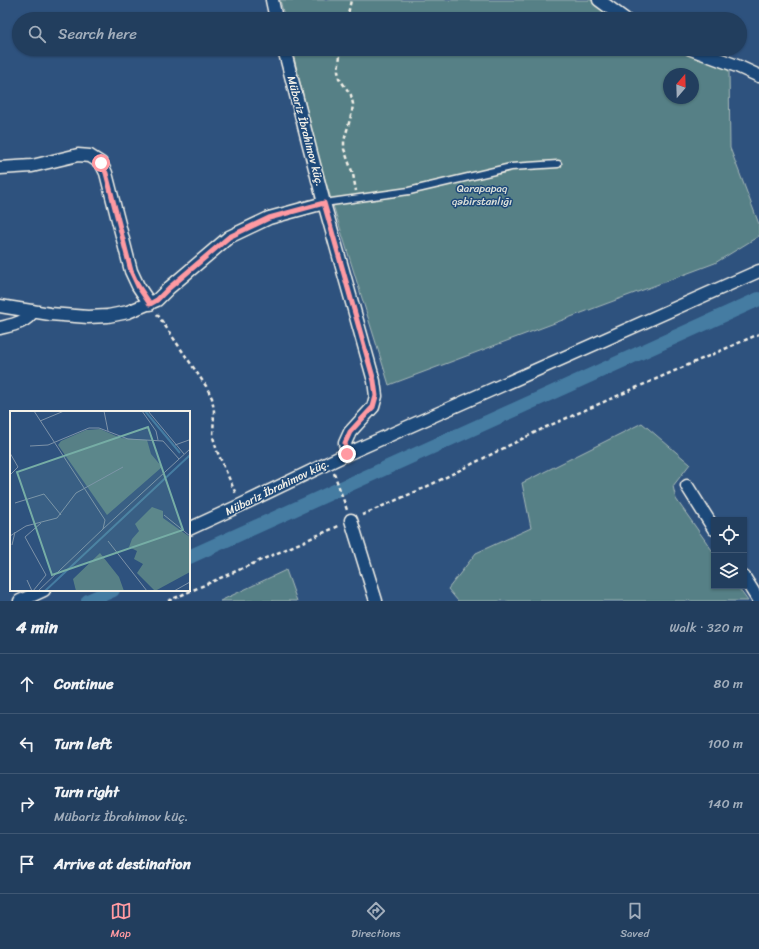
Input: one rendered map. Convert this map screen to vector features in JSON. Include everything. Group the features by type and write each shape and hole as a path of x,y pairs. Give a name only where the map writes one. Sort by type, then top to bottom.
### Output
{"street":[{"path":"272,0 275,12"},
{"path":"599,0 615,12"},
{"name":"Mübariz İbrahimov küç.","path":"190,529 347,454 345,443 350,432 373,407 376,396 374,381 324,203 286,56"},
{"path":"710,56 759,76"},
{"path":"0,168 32,166 78,155 90,156 101,163 106,173 131,271 138,286 150,304"},
{"path":"0,306 88,317 108,316 128,312 157,300 229,237 269,218 324,203"},
{"path":"347,454 759,271"},
{"path":"0,328 20,322 29,317 33,311"},
{"path":"687,486 711,524"},
{"path":"351,520 376,601"},
{"path":"747,582 759,601"},
{"path":"20,601 42,591"}],"lane":[{"path":"324,203 409,191 511,167 558,164"}],"path":[{"path":"348,12 351,0"},
{"path":"340,56 338,70 339,78 351,95 353,104 344,141 344,149 353,174 357,199"},
{"path":"150,304 206,386 212,398 214,411 213,437 217,451 241,505"},
{"path":"168,601 424,488 544,428 759,334"},
{"path":"330,461 351,520"}],"green space":[{"path":"280,0 592,0 606,12 283,12"},
{"name":"Qarapapaq qəbirstanlığı","path":"294,56 693,56 729,69 730,148 759,224 759,236 715,263 389,385 319,160"},
{"path":"642,423 690,464 673,486 676,499 711,549 711,589 739,589 748,601 458,601 448,589 476,553 531,528 522,483"},
{"path":"286,570 297,601 220,601"}],"waterway":[{"path":"190,557 759,299"},
{"path":"88,601 111,591"}],"route":[{"path":"101,163 106,173 131,271 138,286 150,304 157,300 229,237 269,218 324,203 374,381 376,396 373,407 350,432 345,443 347,454"}]}
